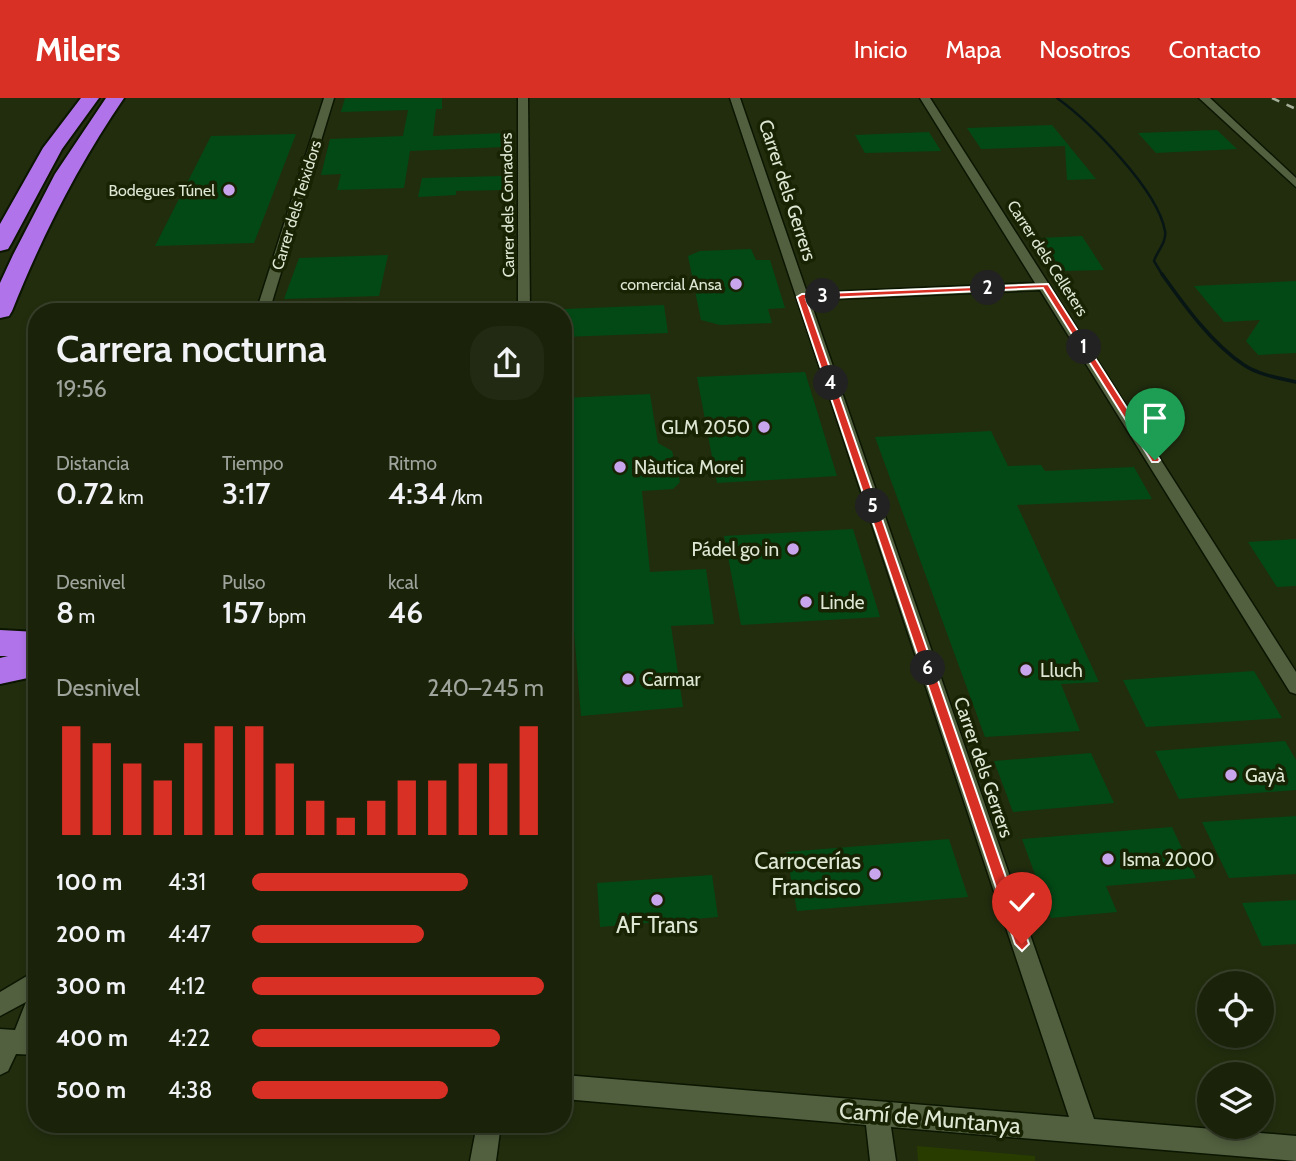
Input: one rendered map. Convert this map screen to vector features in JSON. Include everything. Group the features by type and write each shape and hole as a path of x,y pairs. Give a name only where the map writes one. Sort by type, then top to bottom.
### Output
{"highway":[{"path":"0,244 40,169 90,98"},
{"path":"0,310 36,227 72,163 115,98"},
{"path":"0,643 28,645"},
{"path":"0,671 28,665"}],"street":[{"name":"Carrer dels Teixidors","path":"265,303 329,98"},
{"name":"Carrer dels Conradors","path":"523,98 524,303"},
{"name":"Carrer dels Gerrers","path":"735,98 1086,1131"},
{"name":"Carrer dels Celleters","path":"925,98 1296,687"},
{"path":"1204,98 1296,184"},
{"path":"802,297 1045,286"},
{"path":"0,1005 28,987"},
{"path":"14,1046 28,1019"},
{"name":"Camí de Muntanya","path":"572,1088 1296,1149"},
{"path":"877,1114 883,1161"},
{"path":"483,1161 488,1133"}],"green space":[{"path":"917,1146 1035,1156 1035,1161 918,1161"}],"building":[{"path":"345,98 442,98 442,109 436,109 433,136 505,133 504,147 410,151 404,188 337,190 341,174 321,175 330,139 403,136 408,110 341,112"},
{"path":"1052,125 1096,179 1067,180 1065,146 981,149 967,128"},
{"path":"1217,130 1237,149 1156,153 1138,133"},
{"path":"929,132 941,151 865,153 855,135"},
{"name":"Bodegues Túnel","path":"296,134 254,243 155,246 211,136"},
{"path":"503,176 502,190 456,191 456,195 418,197 422,178"},
{"path":"1082,236 1104,270 1062,271 1040,238"},
{"name":"comercial Ansa","path":"751,249 756,260 770,260 785,308 768,309 772,323 720,325 701,320 688,256 700,251"},
{"path":"388,255 379,296 284,299 299,258"},
{"path":"1296,281 1296,353 1258,355 1246,341 1260,320 1224,322 1194,286"},
{"path":"664,305 668,333 572,337 572,309"},
{"name":"GLM 2050","path":"805,372 837,476 717,483 697,377"},
{"path":"650,394 658,443 672,451 680,482 673,489 642,491 650,572 706,569 714,624 671,626 683,707 581,716 572,632 572,398"},
{"path":"991,431 1008,466 1041,465 1045,471 1134,467 1152,499 1017,505 1099,682 1061,684 1080,731 985,737 875,437"},
{"path":"853,529 880,617 741,625 724,536"},
{"path":"1296,539 1296,586 1277,587 1248,542"},
{"path":"1254,671 1282,718 1146,727 1123,680"},
{"name":"Gayà","path":"1285,741 1296,760 1296,790 1179,799 1155,751"},
{"path":"1091,753 1114,803 1013,812 994,761"},
{"name":"Isma 2000","path":"1296,816 1296,874 1229,878 1202,822"},
{"name":"Isma 2000","path":"1172,827 1196,878 1106,886 1117,912 1051,918 1022,839"},
{"name":"Carrocerías Francisco","path":"949,839 968,897 797,911 786,852"},
{"name":"AF Trans","path":"712,875 718,917 600,927 597,883"},
{"name":"Isma 2000","path":"1296,900 1296,944 1262,946 1242,903"}],"waterway":[{"path":"1057,98 1104,140 1150,196 1160,214 1165,231 1163,243 1154,261 1163,276"},
{"path":"1162,274 1199,323 1232,356 1256,371 1296,382"}],"railway":[{"path":"1272,98 1296,109"}],"place":[{"name":"Bodegues Túnel","path":"229,190"},
{"name":"comercial Ansa","path":"736,284"},
{"name":"GLM 2050","path":"764,427"},
{"name":"Nàutica Morei","path":"620,467"},
{"name":"Pádel go in","path":"793,549"},
{"name":"Linde","path":"806,602"},
{"name":"Lluch","path":"1026,670"},
{"name":"Carmar","path":"628,679"},
{"name":"Gayà","path":"1231,775"},
{"name":"Isma 2000","path":"1108,859"},
{"name":"Carrocerías Francisco","path":"875,874"},
{"name":"AF Trans","path":"657,900"}],"route":[{"path":"1022,944 802,297 1045,286 1155,460"}]}
